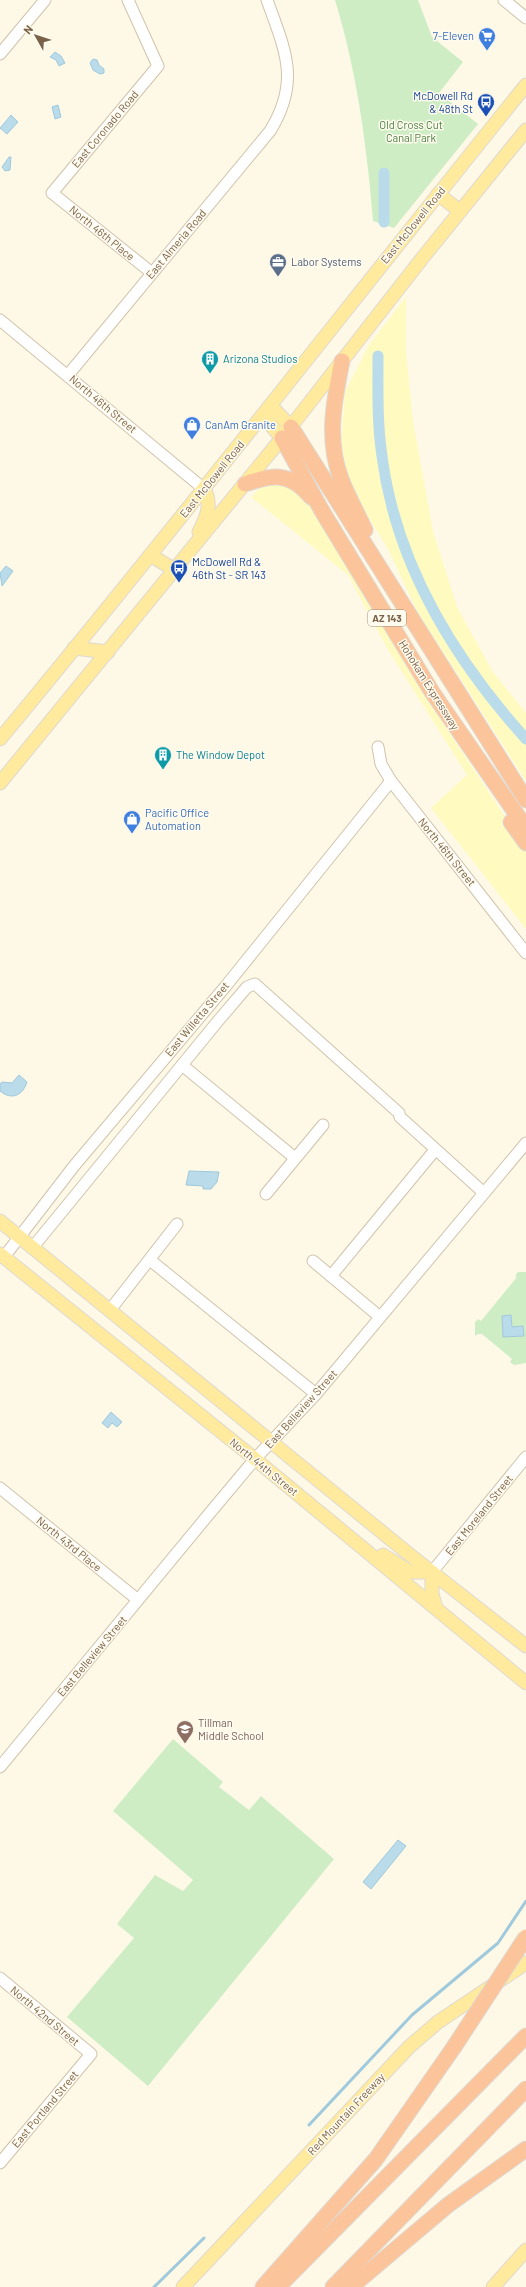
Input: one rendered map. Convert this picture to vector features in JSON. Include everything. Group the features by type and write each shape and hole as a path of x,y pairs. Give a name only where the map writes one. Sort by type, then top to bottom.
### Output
{"highway":[{"path":"342,361 332,418 334,456 341,480 386,576"},
{"name":"Hohokam Expressway","path":"287,433 322,511 453,725 526,828"},
{"name":"Hohokam Expressway","path":"287,433 386,576 526,800"},
{"path":"245,484 267,477 284,478 305,490 322,511"},
{"path":"453,725 489,790 526,843"},
{"path":"509,773 526,794"},
{"path":"263,2287 283,2262 350,2191 387,2145 454,2047 526,1937"},
{"path":"278,2287 526,2036"},
{"path":"333,2287 526,2089"},
{"path":"351,2287 448,2205 526,2149"}],"main road":[{"name":"East McDowell Road","path":"0,739 267,411 526,85"},
{"path":"0,783 287,433 460,211 526,130"},
{"path":"438,194 460,211"},
{"name":"Hohokam Expressway","path":"267,411 287,433"},
{"path":"188,554 207,515 208,500 204,489"},
{"path":"150,555 175,570"},
{"path":"74,648 108,652"},
{"path":"0,1221 432,1572 526,1646"},
{"name":"North 44th Street","path":"2,1255 330,1520 526,1683"},
{"path":"330,1520 410,1572 432,1572"},
{"path":"432,1572 432,1594 436,1608"},
{"name":"Red Mountain Freeway","path":"183,2287 409,2047 438,2022 526,1963"},
{"path":"493,2287 526,2251"},
{"path":"504,2287 526,2251"}],"street":[{"path":"0,54 45,0"},
{"name":"East Coronado Road","path":"52,193 158,66 128,0"},
{"name":"East Almeria Road","path":"68,375 270,131 282,112 288,80 286,53 267,0"},
{"path":"504,0 526,18"},
{"name":"North 46th Place","path":"52,193 152,272"},
{"name":"North 46th Street","path":"0,320 204,489"},
{"name":"North 46th Street","path":"378,747 381,764 391,781 526,953"},
{"name":"East Willetta Street","path":"2,1255 19,1236 74,1166 225,987 391,781"},
{"path":"32,1247 247,987 255,984 399,1113 400,1117 435,1150 484,1193"},
{"path":"182,1065 295,1158"},
{"path":"266,1194 322,1125"},
{"name":"East Belleview Street","path":"0,1768 255,1459 316,1394 526,1143"},
{"path":"331,1276 435,1150"},
{"path":"110,1310 177,1224"},
{"path":"150,1260 316,1394"},
{"path":"312,1260 380,1317"},
{"name":"East Moreland Street","path":"432,1572 526,1457"},
{"name":"North 43rd Place","path":"0,1488 138,1600"},
{"name":"North 42nd Street","path":"0,1978 91,2054"},
{"name":"East Portland Street","path":"0,2163 91,2054"}],"green space":[{"name":"Old Cross Cut Canal Park","path":"335,0 418,0 432,37 463,62 439,93 478,124 394,228 373,221 368,165 360,110 343,27"},
{"path":"518,1272 526,1272 526,1363 514,1365 510,1362 512,1359 482,1334 475,1336 475,1322 478,1319 481,1321 517,1277 515,1276"},
{"path":"173,1739 223,1782 219,1787 249,1810 261,1796 334,1859 148,2086 67,2017 134,1938 117,1924 155,1875 183,1891 193,1880 113,1811"}],"sand":[{"path":"406,297 406,352 413,421 433,531 457,607 493,672 526,713 526,781 418,613 388,549 349,486 341,443 345,392 369,345"},
{"path":"276,480 300,492 309,505 425,696 526,848 526,929 431,808 467,775 387,648 348,575 251,497 263,485"}],"water":[{"path":"55,52 61,56 65,63 59,66 56,60 50,57"},
{"path":"93,59 97,60 99,65 104,69 104,73 100,74 93,70 90,63"},
{"path":"58,105 61,117 55,119 52,107"},
{"path":"11,115 18,122 7,134 0,128"},
{"path":"9,157 11,157 10,170 5,171 2,167"},
{"path":"6,566 13,571 2,586 0,573"},
{"path":"19,1075 27,1082 20,1093 9,1096 0,1091 0,1084 2,1082 12,1083"},
{"path":"189,1171 219,1172 217,1182 211,1189 203,1189 203,1186 186,1185"},
{"path":"511,1315 512,1327 523,1326 524,1336 503,1337 502,1316"},
{"path":"111,1412 122,1422 117,1427 112,1423 108,1428 102,1423"},
{"path":"398,1840 406,1846 371,1889 363,1882"}],"waterway":[{"path":"384,173 384,222"},
{"path":"378,356 380,444 389,496 400,535 432,608 452,643 475,676 526,739"},
{"path":"309,2125 412,2015 498,1943 526,1901"},
{"path":"154,2287 204,2238"}],"place":[{"name":"7-Eleven","path":"487,51"},
{"name":"McDowell Rd & 48th St","path":"486,117"},
{"name":"Labor Systems","path":"278,277"},
{"name":"Arizona Studios","path":"210,374"},
{"name":"CanAm Granite","path":"192,440"},
{"name":"McDowell Rd & 46th St - SR 143","path":"179,583"},
{"name":"The Window Depot","path":"163,770"},
{"name":"Pacific Office Automation","path":"132,834"},
{"name":"Tillman Middle School","path":"185,1744"}]}
